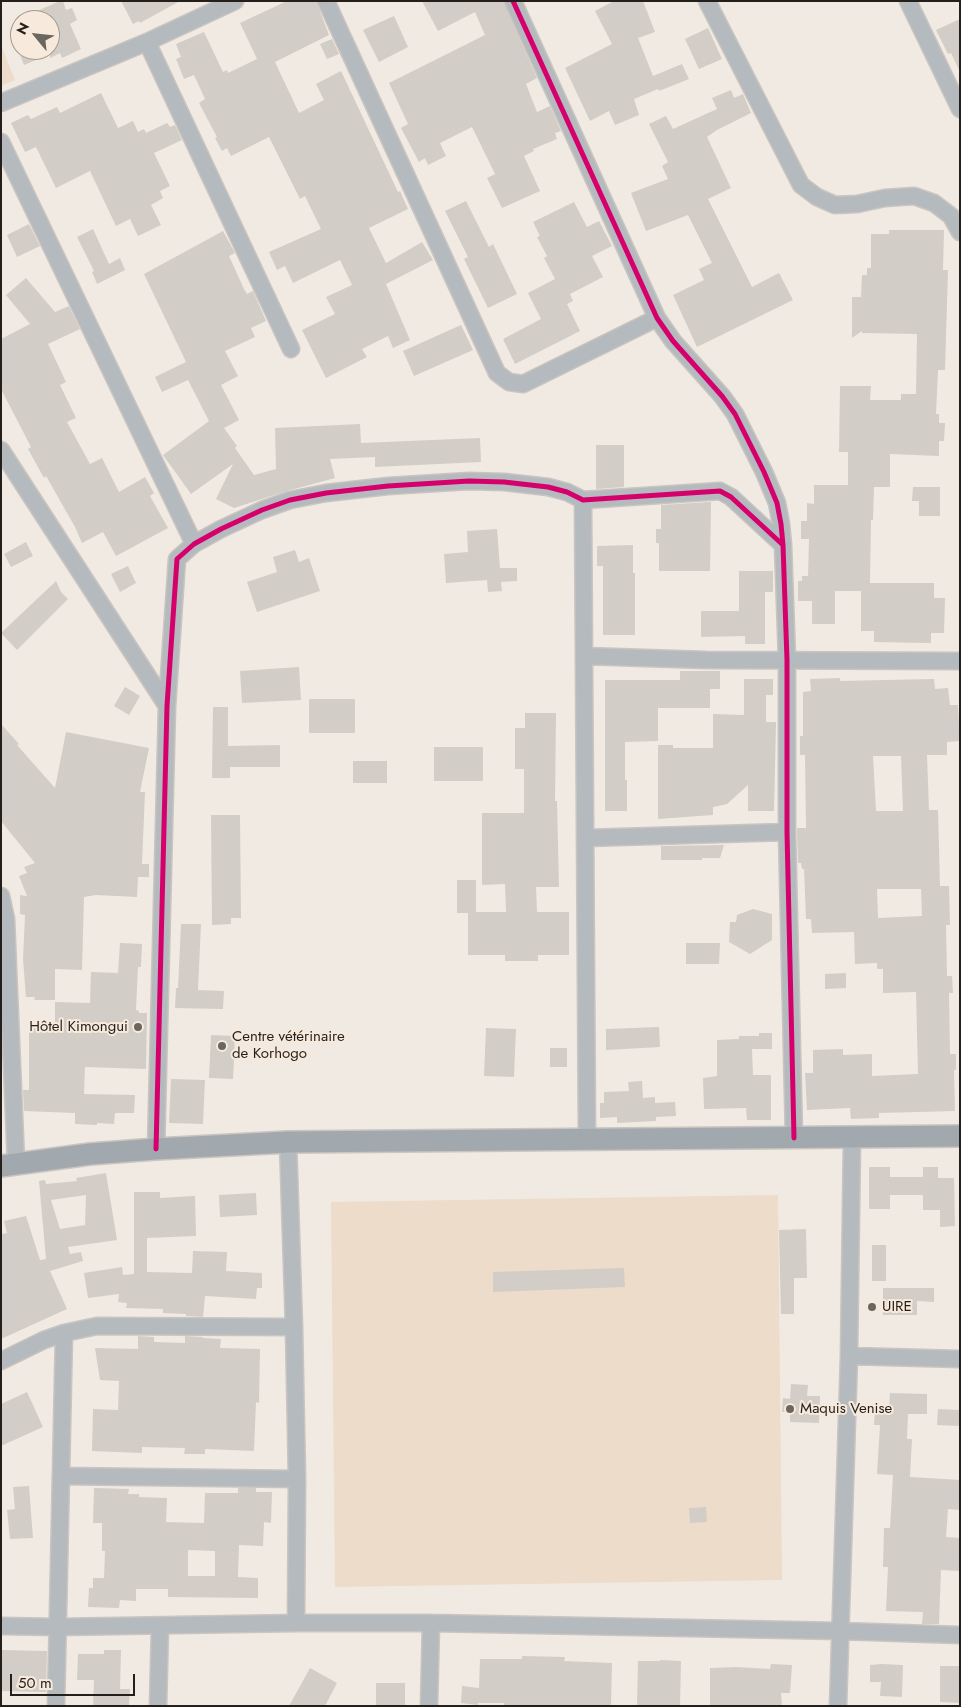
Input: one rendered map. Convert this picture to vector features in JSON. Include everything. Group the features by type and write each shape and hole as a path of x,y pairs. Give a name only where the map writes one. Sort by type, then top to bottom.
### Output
{"main road":[{"path":"8,1165 90,1154 288,1142 960,1136"}],"street":[{"path":"1,103 146,42 234,1"},
{"path":"326,1 496,373 509,382 523,384 543,376 657,318"},
{"path":"512,1 657,318 673,341 722,396 735,414 777,503 783,545 788,660 787,832 794,1138"},
{"path":"707,1 802,186 817,197 835,205 914,196 934,203 951,216 960,232"},
{"path":"908,1 960,109"},
{"path":"146,42 291,349"},
{"path":"1,142 194,544"},
{"path":"1,450 167,706"},
{"path":"156,1149 167,706 177,559 194,544 222,528 290,500 326,493 388,486 469,481 504,482 548,487 567,492 583,500 720,491 731,497 783,545"},
{"path":"583,500 587,1139"},
{"path":"584,656 706,660 960,661"},
{"path":"586,838 787,832"},
{"path":"1,896 6,919 8,1165"},
{"path":"838,1706 849,1356 852,1138"},
{"path":"288,1142 297,1479 296,1623"},
{"path":"1,1361 44,1340 64,1333 97,1326 294,1327"},
{"path":"56,1706 64,1333"},
{"path":"849,1356 960,1359"},
{"path":"61,1476 297,1479"},
{"path":"429,1706 431,1623"},
{"path":"1,1626 431,1623 960,1635"},
{"path":"158,1706 160,1626"}],"shaded area":[{"path":"1,45 15,80 1,86"},
{"path":"778,1195 782,1580 335,1587 331,1202"}],"building":[{"path":"60,1 63,1 66,10 72,8 77,20 70,24 81,49 62,58 60,53 60,10 39,10"},
{"path":"121,1 180,1 140,23 139,21 133,24"},
{"path":"287,1 316,1 329,35 275,62 299,113 324,100 316,84 341,71 398,192 400,191 408,209 369,228 386,263 422,242 433,260 386,284 410,340 393,348 388,336 362,349 367,357 326,378 302,330 335,314 326,297 352,285 340,260 293,283 285,266 277,270 269,252 321,229 305,196 300,199 269,137 231,156 227,148 222,151 215,138 217,137 199,103 205,99 194,75 184,79 176,59 181,57 176,44 204,32 223,72 227,70 228,73 257,59 240,23"},
{"path":"422,1 503,1 537,78 526,84 537,112 550,106 561,131 555,133 557,139 533,149 534,151 524,156 540,191 502,208 487,178 495,174 472,127 440,143 446,156 428,165 425,158 419,162 401,128 408,124 389,83 485,35 475,12 438,31"},
{"path":"614,1 643,1 655,32 638,38 653,76 682,64 689,79 634,99 639,115 615,125 609,111 590,121 565,68 612,44 595,11"},
{"path":"394,16 408,47 379,62 363,30"},
{"path":"960,19 960,72 951,53 948,54 936,30"},
{"path":"708,28 722,59 699,69 685,39"},
{"path":"332,39 339,54 327,59 320,44"},
{"path":"22,60 36,60 24,65"},
{"path":"731,90 734,98 743,94 751,113 707,137 731,188 708,199 752,287 779,273 793,300 697,347 673,295 704,280 699,269 712,263 688,215 646,231 631,193 668,179 662,166 668,162 649,124 666,116 673,129 717,109 712,98"},
{"path":"101,93 118,128 133,121 138,132 144,129 146,133 167,123 170,127 175,125 182,140 154,153 170,186 160,191 163,198 151,205 161,225 138,236 130,219 116,226 90,171 56,188 36,147 25,152 11,123 28,115 31,119 57,107 60,113"},
{"path":"466,201 489,247 493,244 517,294 488,308 464,259 468,257 445,211"},
{"path":"574,202 587,227 599,221 612,246 592,256 603,277 570,294 573,301 567,304 580,331 515,364 503,339 541,319 528,293 555,279 544,258 547,256 537,237 540,236 533,222"},
{"path":"29,224 40,246 17,257 7,235"},
{"path":"93,229 109,264 120,258 125,270 97,284 92,272 94,271 77,237"},
{"path":"889,230 944,230 943,270 948,270 945,370 938,370 936,414 939,414 939,423 945,423 944,441 939,441 939,456 890,454 890,487 874,487 873,520 871,520 870,583 934,583 934,598 945,598 944,633 931,633 931,643 874,642 874,631 861,631 861,591 835,591 835,624 812,624 812,601 798,601 798,581 802,581 802,576 808,576 809,539 801,539 801,521 807,521 807,503 814,504 814,485 848,485 848,452 839,452 840,386 871,386 870,400 901,400 901,394 916,394 917,334 862,333 862,331 852,338 852,297 861,297 862,275 867,275 867,268 871,268 871,234 889,234"},
{"path":"223,231 235,253 229,256 244,289 247,294 253,291 266,321 251,328 255,337 225,351 238,376 221,385 239,420 224,428 254,475 276,469 275,428 360,424 361,443 480,438 481,462 375,467 375,457 330,459 335,478 234,508 216,499 233,464 191,494 163,455 209,421 188,380 162,392 155,377 186,362 144,274"},
{"path":"26,278 55,312 69,306 80,329 48,344 66,382 60,385 76,418 67,422 90,464 102,458 119,492 145,477 154,493 150,496 168,528 116,556 103,532 82,543 46,476 44,478 28,449 31,447 1,389 1,339 30,324 6,295"},
{"path":"461,325 473,350 414,376 403,351"},
{"path":"596,445 624,445 624,487 596,489"},
{"path":"913,487 940,487 940,516 919,516 919,501 912,501"},
{"path":"711,502 710,571 659,571 659,543 656,543 656,529 661,529 661,505"},
{"path":"497,529 500,568 517,568 517,581 501,582 502,591 488,592 487,580 446,583 444,554 468,552 467,531"},
{"path":"26,542 33,556 11,567 4,554"},
{"path":"633,545 635,635 603,635 603,566 597,566 597,546"},
{"path":"295,550 299,562 309,558 320,591 257,612 247,582 277,572 273,557"},
{"path":"128,566 136,583 120,592 111,574"},
{"path":"739,571 773,571 773,592 765,592 765,644 745,644 745,636 701,637 701,611 739,611"},
{"path":"56,581 61,592 68,599 17,650 1,633"},
{"path":"299,667 301,700 242,703 240,671"},
{"path":"680,671 720,671 720,689 710,689 710,708 658,708 658,741 625,742 627,811 605,811 605,680 680,680"},
{"path":"840,678 840,681 934,679 935,689 948,688 950,705 958,705 960,741 947,742 947,755 927,755 929,810 938,810 940,886 949,886 950,925 946,925 947,976 952,976 953,993 949,993 950,1054 956,1054 956,1070 954,1070 955,1111 879,1113 879,1118 851,1119 850,1108 807,1110 805,1073 813,1073 813,1050 843,1049 843,1055 872,1054 872,1076 918,1074 916,992 883,993 883,969 877,969 877,963 855,964 854,932 812,933 811,919 806,919 804,869 802,869 801,863 798,863 797,828 806,828 805,755 800,755 800,736 803,736 803,692 811,691 810,679","holes":["873,756 901,756 903,811 876,811","877,889 921,889 922,916 878,918"]},
{"path":"744,679 773,679 773,695 766,695 766,722 776,722 774,811 748,811 748,785 727,804 713,807 713,815 658,819 658,745 673,745 673,748 713,748 713,714 744,715"},
{"path":"125,687 140,696 129,715 114,706"},
{"path":"309,699 355,699 355,733 309,733"},
{"path":"213,707 228,707 228,746 280,745 280,767 230,767 230,778 212,778"},
{"path":"525,713 556,713 555,801 557,801 559,887 536,887 537,912 569,912 569,955 538,955 538,961 505,961 505,955 468,955 468,913 457,913 457,880 476,880 476,912 506,912 505,884 482,885 482,813 524,813 524,769 515,769 515,728 525,728"},
{"path":"1,724 55,788 66,732 149,748 140,792 145,792 142,864 149,864 149,877 138,877 137,897 96,895 84,897 82,970 55,969 55,1000 34,1000 35,997 26,997 23,959 25,915 20,914 20,895 27,896 19,876 27,873 24,867 35,863 1,821"},
{"path":"434,747 483,747 483,781 434,781"},
{"path":"353,761 387,761 387,783 353,783"},
{"path":"211,815 240,815 241,918 231,918 231,924 212,925"},
{"path":"724,845 720,858 661,860 661,846"},
{"path":"753,909 772,914 772,940 750,954 729,942 730,922 736,922 737,915"},
{"path":"181,924 201,924 198,990 224,991 223,1009 175,1008 176,988 178,988"},
{"path":"120,943 142,944 141,967 138,967 136,1010 139,1013 147,1013 146,1069 85,1067 84,1094 135,1095 134,1113 115,1113 114,1124 97,1123 97,1125 75,1124 75,1113 24,1111 23,1090 29,1090 29,1026 55,1024 55,1002 90,1003 91,972 118,973"},
{"path":"686,943 720,943 719,964 686,964"},
{"path":"846,973 846,988 825,989 825,974"},
{"path":"659,1027 660,1047 606,1050 606,1029"},
{"path":"486,1028 516,1029 514,1077 484,1076"},
{"path":"759,1033 772,1033 772,1049 752,1049 753,1075 771,1075 771,1120 747,1120 746,1108 704,1109 703,1078 717,1076 717,1040 739,1039 739,1036 759,1036"},
{"path":"211,1035 235,1036 233,1079 209,1078"},
{"path":"550,1048 567,1048 567,1067 550,1067"},
{"path":"171,1079 205,1080 203,1124 169,1123"},
{"path":"642,1081 643,1098 655,1097 655,1103 675,1102 676,1116 656,1117 656,1121 617,1123 617,1117 600,1118 600,1103 604,1103 604,1092 629,1091 628,1082"},
{"path":"869,1167 890,1167 890,1177 923,1177 923,1167 938,1167 938,1178 954,1178 955,1226 940,1227 940,1210 923,1210 923,1195 890,1195 890,1209 869,1209"},
{"path":"106,1173 117,1240 68,1247 70,1254 81,1252 83,1261 50,1271 67,1309 1,1339 1,1234 7,1233 4,1221 26,1216 40,1260 46,1259 39,1181 45,1180 46,1184 77,1181 76,1178","holes":["86,1195 85,1225 60,1229 51,1200"]},
{"path":"134,1192 160,1192 160,1198 195,1196 196,1236 147,1238 147,1272 192,1273 193,1251 227,1252 226,1271 262,1273 262,1288 257,1288 256,1299 205,1296 203,1317 163,1313 163,1309 126,1308 127,1303 118,1302 119,1294 88,1298 84,1273 122,1267 123,1275 134,1274"},
{"path":"256,1193 257,1215 220,1217 219,1195"},
{"path":"806,1229 807,1278 794,1278 794,1314 781,1314 779,1230"},
{"path":"872,1245 886,1245 886,1281 872,1281"},
{"path":"624,1268 625,1287 493,1292 493,1272"},
{"path":"883,1288 934,1288 934,1302 917,1301 917,1315 883,1315"},
{"path":"138,1336 154,1337 154,1342 185,1343 185,1336 221,1339 220,1348 260,1349 259,1403 256,1402 254,1451 205,1449 205,1454 184,1454 185,1448 142,1447 142,1453 92,1451 93,1409 118,1410 119,1381 100,1380 95,1348 138,1349"},
{"path":"791,1384 808,1385 807,1396 820,1396 819,1423 790,1422 790,1412 782,1412 783,1398 790,1399"},
{"path":"27,1392 43,1427 1,1446 1,1404"},
{"path":"890,1393 927,1394 927,1414 908,1414 907,1439 912,1439 910,1477 960,1480 960,1510 948,1509 946,1537 960,1538 960,1571 941,1570 939,1624 922,1624 923,1612 886,1611 888,1567 883,1567 884,1528 890,1528 893,1475 877,1474 880,1425 874,1425 875,1409 889,1409"},
{"path":"938,1409 960,1410 960,1426 937,1425"},
{"path":"29,1486 33,1538 10,1539 7,1510 15,1509 13,1487"},
{"path":"94,1488 129,1489 128,1494 139,1494 139,1497 167,1498 166,1522 204,1523 205,1493 238,1493 238,1488 256,1488 256,1492 272,1492 271,1523 264,1522 263,1546 239,1545 238,1577 258,1578 258,1598 168,1597 168,1589 136,1589 136,1601 120,1600 119,1608 88,1607 89,1588 93,1588 93,1578 104,1578 105,1551 102,1551 102,1523 93,1523","holes":["188,1550 215,1551 215,1576 188,1576"]},
{"path":"706,1507 707,1522 690,1523 689,1508"},
{"path":"1,1650 47,1651 46,1692 1,1691"},
{"path":"104,1650 121,1650 120,1689 130,1689 129,1706 93,1706 94,1680 77,1680 78,1654 104,1654"},
{"path":"522,1656 565,1657 564,1661 612,1663 611,1706 504,1706 504,1703 478,1703 478,1705 461,1703 462,1686 479,1688 480,1659 522,1659"},
{"path":"638,1661 681,1661 680,1706 637,1706"},
{"path":"771,1664 792,1665 790,1693 781,1693 782,1706 710,1705 710,1668 770,1669"},
{"path":"870,1665 903,1665 902,1697 880,1696 881,1682 870,1682"},
{"path":"940,1666 960,1666 960,1703 940,1702"},
{"path":"310,1668 337,1683 325,1706 289,1706"},
{"path":"376,1683 405,1683 405,1706 376,1706"}],"cycle path":[{"path":"513,1 657,318 673,341 722,396 735,414 777,503 783,545 787,660 787,832 794,1138"},
{"path":"156,1149 167,706 177,559 194,544 221,529 262,510 290,500 326,493 388,486 469,481 504,482 548,487 567,492 583,500 720,491 731,497 783,545"}],"place":[{"name":"Hôtel Kimongui","path":"138,1027"},
{"name":"Centre vétérinaire de Korhogo","path":"222,1046"},
{"name":"UIRE","path":"872,1307"},
{"name":"Maquis Venise","path":"790,1409"}]}
